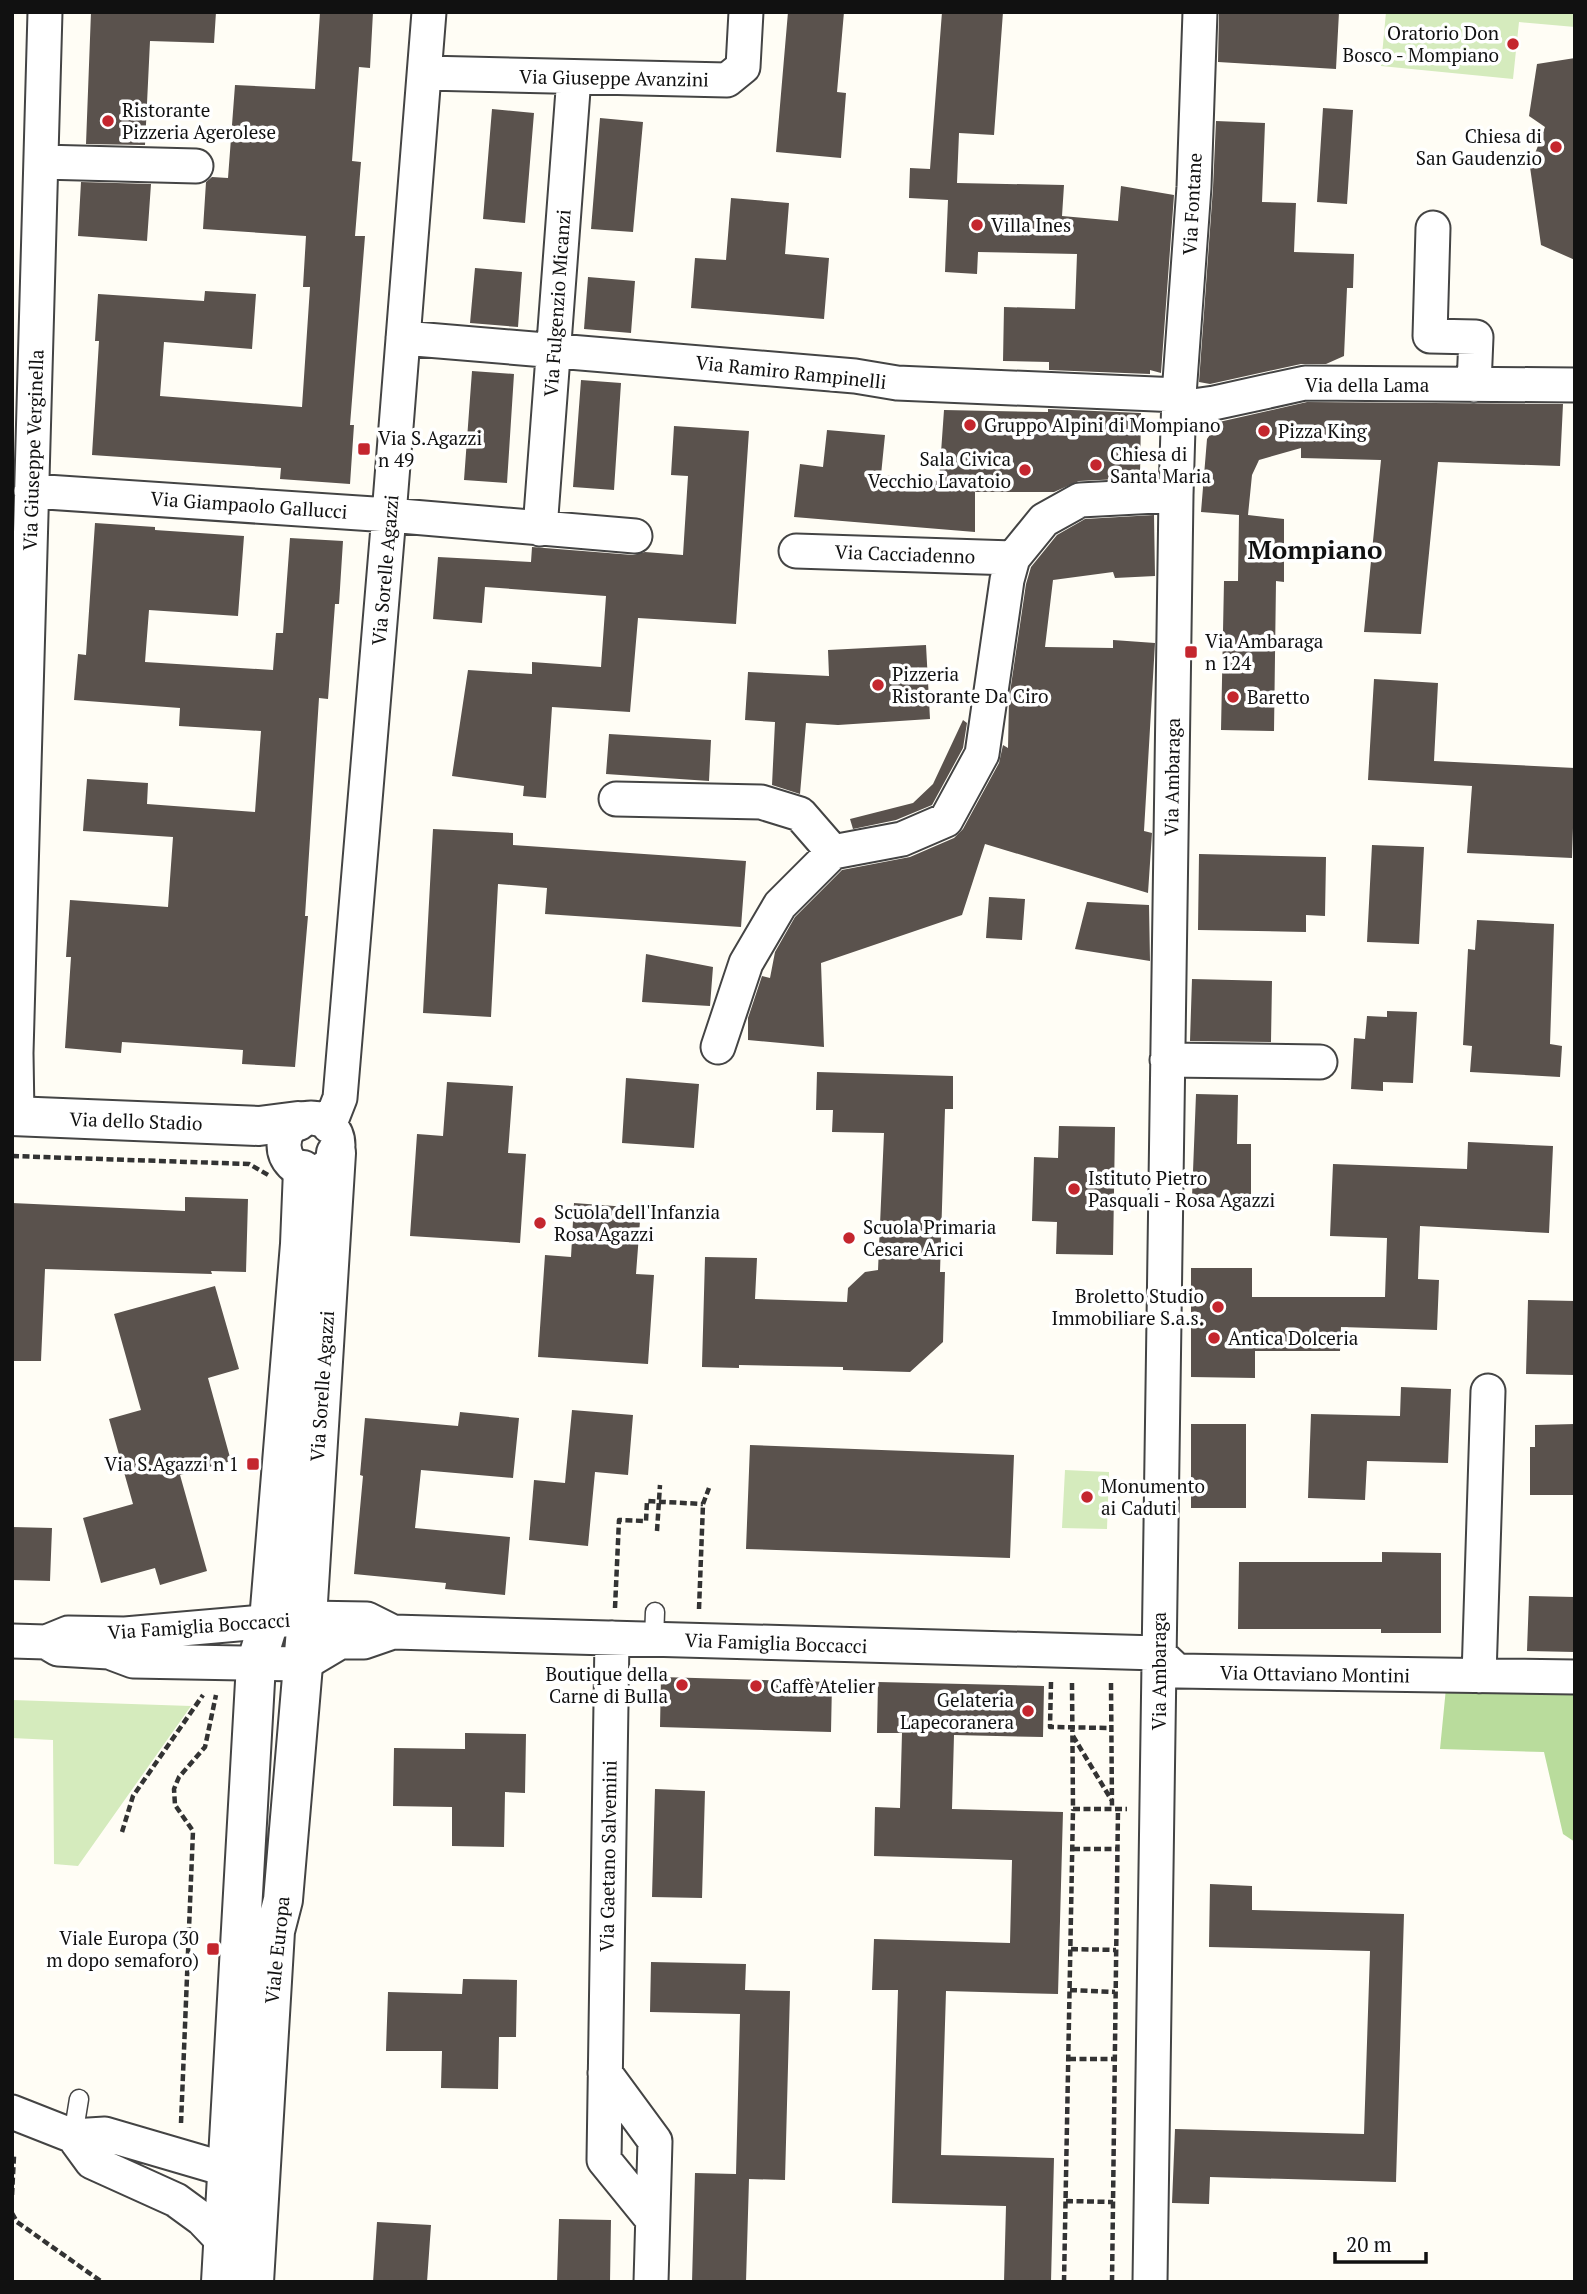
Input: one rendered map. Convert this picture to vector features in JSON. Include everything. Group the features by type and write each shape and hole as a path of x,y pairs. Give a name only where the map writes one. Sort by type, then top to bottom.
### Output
{"street":[{"name":"Via Giuseppe Verginella","path":"15,1116 44,12"},
{"name":"Via Sorelle Agazzi","path":"307,1618 321,1133 340,1098 429,12"},
{"name":"Via Giuseppe Avanzini","path":"425,73 727,80 743,67 746,12"},
{"name":"Via Fontane","path":"1176,495 1179,401 1194,187 1200,12"},
{"name":"Via Fulgenzio Micanzi","path":"540,529 574,77"},
{"path":"40,162 196,166"},
{"path":"1433,228 1430,336 1476,337 1474,385"},
{"name":"Via Ramiro Rampinelli","path":"403,338 855,376 897,383 1179,401"},
{"name":"Via della Lama","path":"1179,401 1214,403 1305,383 1575,385"},
{"name":"Via Giampaolo Gallucci","path":"32,491 389,515 635,536"},
{"path":"718,1047 746,963 780,905 833,852 902,839 946,820 982,754 1007,580 1013,558 1044,520 1080,500 1176,495"},
{"name":"Via Ambaraga","path":"1150,2282 1176,495"},
{"name":"Via Cacciadenno","path":"796,551 1013,558"},
{"path":"616,799 761,802 800,814 833,852"},
{"path":"1167,1060 1320,1062"},
{"name":"Via dello Stadio","path":"15,1116 259,1126 321,1133"},
{"path":"259,1126 291,1171"},
{"path":"289,1129 321,1133 333,1161 323,1169 291,1171 285,1151 285,1139 289,1129"},
{"name":"Via Sorelle Agazzi","path":"269,1621 300,1244 291,1171"},
{"path":"1479,1676 1488,1391"},
{"name":"Via Famiglia Boccacci","path":"12,1641 46,1642 68,1633 125,1634 307,1618 367,1619 393,1632"},
{"name":"Viale Europa","path":"254,2282 275,1931 283,1900 307,1618"},
{"name":"Viale Europa","path":"221,2282 257,1664 269,1621"},
{"name":"Via Famiglia Boccacci","path":"46,1642 58,1649 109,1652 133,1661 303,1664 340,1642 364,1642 393,1632 609,1624 1158,1653"},
{"name":"Via Gaetano Salvemini","path":"609,1624 604,2160 652,2219"},
{"name":"Via Ottaviano Montini","path":"1158,1653 1177,1671 1575,1677"},
{"path":"605,2073 655,2141 651,2282"},
{"path":"12,2112 73,2136 105,2134 228,2170 237,2178 246,2198 240,2282"},
{"path":"73,2136 92,2162 176,2200 202,2219 223,2241"}],"lane":[{"path":"73,2136 79,2099"}],"path":[{"path":"12,1156 249,1164 291,1171"},
{"path":"657,1531 660,1485"},
{"path":"699,1613 703,1504 709,1488"},
{"path":"609,1624 615,1611 619,1520 646,1521 647,1501 703,1504"},
{"path":"1051,1674 1050,1727 1112,1728"},
{"path":"1064,2282 1073,1849 1072,1675"},
{"path":"1111,1675 1112,1801"},
{"path":"122,1832 133,1796 206,1691"},
{"path":"181,2131 193,1831 175,1805 174,1789 179,1777 205,1747 216,1696"},
{"path":"1073,1736 1115,1808 1117,1849 1112,2282"},
{"path":"1073,1809 1158,1809"},
{"path":"1073,1849 1117,1849"},
{"path":"1071,1949 1116,1950"},
{"path":"1070,1990 1115,1992"},
{"path":"1069,2059 1115,2059"},
{"path":"12,2195 13,2156"},
{"path":"1066,2201 1113,2202"},
{"path":"12,2213 15,2222 102,2282"}],"green space":[{"path":"1386,12 1575,12 1575,27 1519,22 1513,79 1381,66"},
{"path":"1065,1470 1109,1472 1107,1529 1062,1528"},
{"path":"1446,1688 1575,1690 1575,1842 1563,1834 1544,1752 1440,1749"},
{"path":"12,1700 191,1706 78,1866 54,1864 53,1740 12,1738"}],"building":[{"path":"91,12 216,12 214,43 150,41 145,145 86,144"},
{"path":"320,12 373,12 370,68 359,67 352,161 361,162 355,236 365,236 350,425 354,425 350,484 280,479 281,468 92,455 99,341 95,341 98,294 204,301 205,291 256,294 252,349 164,342 160,396 302,407 310,287 303,287 306,236 203,229 206,182 212,177 228,178 235,85 315,89"},
{"path":"788,12 844,12 837,92 846,93 841,158 776,152"},
{"path":"942,12 1003,12 994,135 959,133 957,183 1064,185 1062,216 1118,221 1121,186 1174,195 1161,373 1150,370 1150,374 1049,370 1049,362 1003,361 1004,307 1075,309 1077,254 978,252 977,274 945,272 948,200 909,198 910,168 930,169"},
{"path":"1219,12 1339,12 1336,69 1218,62"},
{"name":"Chiesa di San Gaudenzio","path":"1575,58 1575,260 1541,245 1530,167 1545,127 1529,116 1537,64"},
{"path":"1323,108 1353,110 1347,204 1317,202"},
{"path":"492,109 534,113 525,223 483,219"},
{"path":"600,118 643,122 633,232 591,229"},
{"path":"1216,121 1265,123 1262,202 1296,203 1294,252 1354,254 1353,288 1347,288 1344,356 1326,364 1301,364 1210,384 1199,382"},
{"path":"81,182 151,184 147,241 78,236"},
{"path":"731,198 789,203 785,254 829,258 824,319 691,308 695,258 726,260"},
{"path":"475,268 522,272 518,327 470,323"},
{"path":"588,277 635,281 631,333 584,329"},
{"path":"472,371 514,374 507,483 464,480"},
{"path":"581,380 621,383 614,490 573,487"},
{"path":"1307,402 1563,404 1560,466 1438,462 1421,634 1364,632 1381,460 1301,458 1301,448 1259,460 1252,475 1248,515 1284,519 1284,582 1276,581 1274,731 1221,730 1224,581 1238,581 1239,515 1201,512 1207,439 1219,422"},
{"path":"1048,409 1141,413 1140,478 1079,481 1054,492 975,492 975,532 794,517 800,464 823,467 827,430 885,435 881,475 939,481 944,410 1048,412"},
{"path":"674,426 749,431 736,624 638,618 630,712 552,707 546,798 523,796 524,786 452,776 468,670 532,674 532,662 601,667 606,596 485,587 482,623 433,619 438,557 531,562 532,547 633,555 645,552 683,555 688,476 671,475"},
{"path":"1154,515 1155,576 1115,578 1113,572 1053,580 1045,647 1113,648 1113,640 1155,643 1144,831 1152,833 1148,893 985,844 962,915 821,963 824,1047 748,1040 748,1018 762,976 770,978 775,952 795,917 842,870 910,857 954,838 963,829 999,763 1003,745 1008,748 1009,699 1026,584 1031,567 1057,535 1085,519"},
{"path":"95,523 244,536 238,616 149,610 145,662 273,670 276,633 283,633 290,538 343,541 328,699 319,698 305,916 308,916 295,1067 242,1064 243,1050 122,1042 121,1053 65,1048 71,957 66,957 70,900 168,907 173,837 83,831 87,779 148,783 147,804 255,812 261,731 179,726 180,708 74,700 78,654 86,655"},
{"path":"926,645 930,719 838,725 806,723 800,794 772,785 775,722 745,720 748,672 829,676 828,650"},
{"path":"1374,679 1438,683 1434,761 1575,768 1572,858 1467,853 1472,786 1368,780"},
{"path":"963,720 967,723 963,748 932,805 896,820 853,829 850,819 913,803 933,784"},
{"path":"609,734 711,740 709,781 606,774"},
{"path":"433,829 513,833 513,845 746,861 741,927 545,914 547,888 498,884 491,1017 423,1013"},
{"path":"1372,845 1424,847 1419,944 1367,942"},
{"path":"1199,854 1326,857 1325,916 1306,915 1306,932 1198,930"},
{"path":"989,897 1025,899 1022,940 986,938"},
{"path":"1087,902 1149,905 1150,961 1075,949"},
{"path":"1477,920 1554,924 1550,1044 1562,1046 1560,1077 1470,1072 1472,1046 1463,1045 1468,949 1475,950"},
{"path":"646,954 713,967 710,1006 642,1002"},
{"path":"1192,979 1272,981 1271,1042 1190,1041"},
{"path":"1387,1011 1417,1012 1413,1083 1383,1082 1383,1091 1351,1089 1354,1038 1365,1039 1367,1016 1387,1017"},
{"path":"817,1072 953,1076 953,1109 945,1109 940,1272 945,1272 943,1342 910,1372 843,1370 843,1367 702,1367 705,1257 757,1258 755,1299 847,1302 848,1288 865,1272 878,1270 884,1133 832,1132 833,1110 816,1110"},
{"path":"626,1078 699,1084 694,1148 622,1143"},
{"path":"447,1082 513,1086 508,1153 526,1154 520,1243 410,1236 417,1134 443,1136"},
{"path":"1196,1094 1238,1095 1237,1144 1251,1144 1251,1198 1192,1197"},
{"name":"Istituto Pietro Pasquali - Rosa Agazzi","path":"1059,1126 1115,1127 1113,1255 1056,1254 1057,1222 1032,1221 1034,1157 1058,1158"},
{"path":"1468,1142 1553,1146 1549,1233 1420,1226 1418,1279 1439,1280 1437,1330 1341,1327 1340,1351 1255,1351 1255,1378 1191,1377 1191,1268 1252,1268 1252,1297 1385,1297 1387,1238 1330,1236 1333,1164 1467,1169"},
{"path":"185,1197 248,1199 246,1272 211,1271 212,1274 45,1269 41,1361 12,1361 12,1203 185,1211"},
{"path":"574,1203 641,1208 636,1274 654,1275 648,1364 538,1357 545,1255 571,1257"},
{"path":"215,1286 239,1369 208,1378 231,1461 180,1475 207,1571 160,1585 155,1568 101,1583 83,1518 133,1504 109,1419 141,1410 114,1314"},
{"path":"1528,1300 1575,1301 1575,1375 1526,1374"},
{"path":"1401,1387 1451,1389 1448,1463 1367,1461 1365,1500 1308,1498 1311,1414 1400,1416"},
{"path":"572,1410 633,1415 628,1475 595,1472 588,1546 529,1540 534,1480 565,1483"},
{"path":"460,1412 519,1418 513,1478 421,1470 415,1528 510,1537 505,1595 445,1589 446,1583 354,1574 365,1418 458,1426"},
{"path":"1191,1424 1246,1424 1246,1508 1191,1508"},
{"path":"1575,1424 1573,1495 1530,1495 1530,1447 1535,1447 1535,1425"},
{"path":"750,1445 1014,1455 1010,1558 746,1549"},
{"path":"12,1527 52,1528 50,1581 12,1580"},
{"path":"1382,1552 1441,1553 1441,1633 1381,1633 1381,1629 1238,1629 1239,1562 1382,1562"},
{"path":"1529,1596 1575,1597 1575,1652 1527,1651"},
{"path":"661,1677 832,1682 831,1732 660,1727"},
{"path":"878,1682 1044,1686 1043,1737 954,1735 952,1809 1063,1812 1058,1994 946,1991 941,2155 1054,2158 1051,2282 1004,2282 1006,2206 892,2203 898,1990 872,1990 874,1939 1010,1943 1012,1860 874,1856 875,1807 900,1808 902,1733 877,1733"},
{"path":"465,1733 526,1734 525,1793 505,1792 504,1847 452,1846 452,1807 393,1806 394,1748 465,1749"},
{"path":"655,1789 705,1791 702,1898 652,1897"},
{"path":"1210,1884 1252,1886 1252,1910 1404,1914 1396,2182 1210,2177 1209,2204 1172,2203 1175,2129 1364,2134 1370,1951 1209,1947"},
{"path":"651,1962 746,1964 745,1990 790,1991 785,2180 749,2179 746,2282 692,2282 695,2173 736,2174 740,2014 650,2012"},
{"path":"463,1979 517,1980 516,2037 499,2037 498,2089 441,2088 442,2051 386,2051 388,1992 462,1994"},
{"path":"559,2219 611,2220 610,2282 557,2282"},
{"path":"377,2222 431,2225 427,2282 373,2282"}],"place":[{"name":"Oratorio Don Bosco - Mompiano","path":"1513,44"},
{"name":"Ristorante Pizzeria Agerolese","path":"108,121"},
{"name":"Chiesa di San Gaudenzio","path":"1556,147"},
{"name":"Villa Ines","path":"977,225"},
{"name":"Gruppo Alpini di Mompiano","path":"970,425"},
{"name":"Pizza King","path":"1264,431"},
{"name":"Via S.Agazzi n 49","path":"364,449"},
{"name":"Chiesa di Santa Maria","path":"1096,465"},
{"name":"Sala Civica Vecchio Lavatoio","path":"1025,470"},
{"name":"Via Ambaraga n 124","path":"1191,652"},
{"name":"Pizzeria Ristorante Da Ciro","path":"878,685"},
{"name":"Baretto","path":"1233,697"},
{"name":"Istituto Pietro Pasquali - Rosa Agazzi","path":"1074,1189"},
{"name":"Scuola dell'Infanzia Rosa Agazzi","path":"540,1223"},
{"name":"Scuola Primaria Cesare Arici","path":"849,1238"},
{"name":"Broletto Studio Immobiliare S.a.s.","path":"1218,1307"},
{"name":"Antica Dolceria","path":"1214,1338"},
{"name":"Via S.Agazzi n 1","path":"253,1464"},
{"name":"Monumento ai Caduti","path":"1087,1497"},
{"name":"Boutique della Carne di Bulla","path":"682,1685"},
{"name":"Caffè Atelier","path":"756,1686"},
{"name":"Gelateria Lapecoranera","path":"1028,1711"},
{"name":"Viale Europa (30 m dopo semaforo)","path":"213,1949"}],"district":[{"name":"Mompiano","path":"1315,550"}]}
